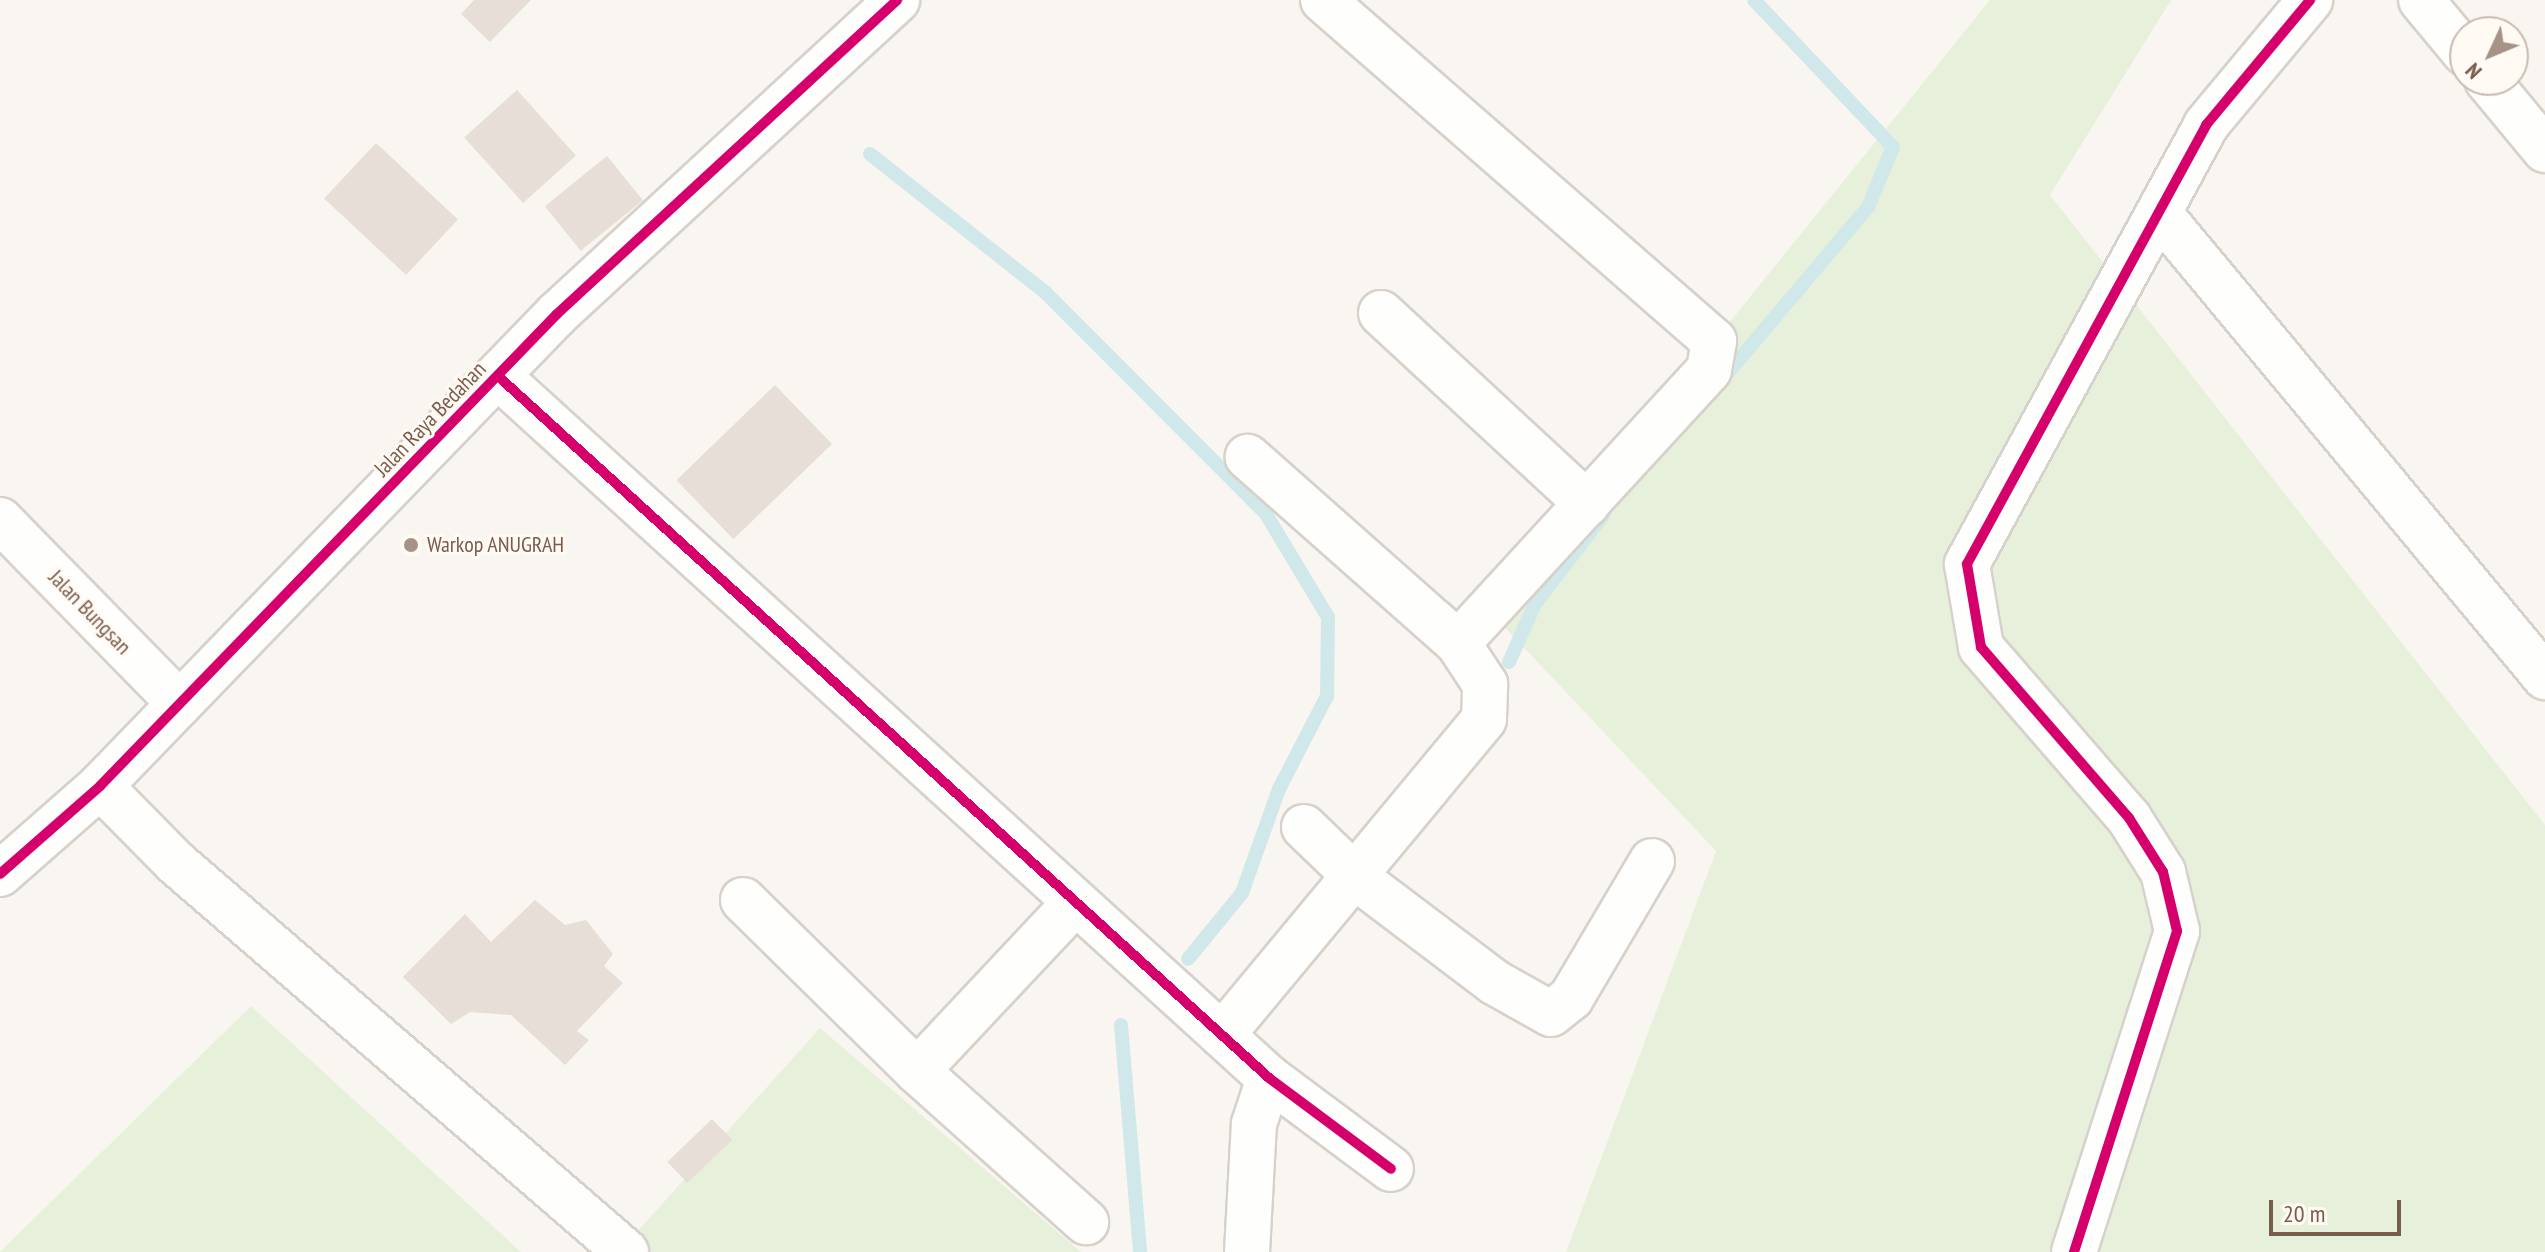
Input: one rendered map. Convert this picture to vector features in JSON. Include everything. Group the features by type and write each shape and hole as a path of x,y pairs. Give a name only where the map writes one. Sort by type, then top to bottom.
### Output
{"street":[{"name":"Jalan Raya Bedahan","path":"0,874 100,786 557,314 897,0"},
{"path":"1323,0 1714,341 1709,370 1458,643"},
{"path":"2074,1252 2177,931 2163,872 2129,818 1981,647 1967,564 2206,125 2310,0"},
{"path":"2421,0 2449,34"},
{"path":"2500,96 2545,150"},
{"path":"2159,213 2545,677"},
{"path":"1381,313 1587,504"},
{"path":"499,377 1269,1078 1391,1169"},
{"path":"1222,1035 1358,879 1484,719 1485,684 1458,643 1248,457"},
{"name":"Jalan Bungsan","path":"0,520 180,704"},
{"path":"100,786 176,863 626,1252"},
{"path":"1304,827 1358,879 1522,1003 1551,1014 1571,998 1652,861"},
{"path":"743,900 917,1071 1086,1222"},
{"path":"917,1071 1075,903"},
{"path":"1247,1252 1254,1124 1269,1078"}],"green space":[{"path":"1990,0 2171,0 2050,195 2545,825 2545,1252 1566,1252 1716,851 1493,615"},
{"path":"251,1006 521,1252 0,1252"},
{"path":"820,1028 1081,1252 619,1252"}],"building":[{"path":"474,0 531,0 490,42 461,14"},
{"path":"517,90 576,155 523,203 464,138"},
{"path":"376,143 458,219 406,275 324,199"},
{"path":"607,156 643,200 581,251 545,206"},
{"path":"775,385 832,444 733,539 676,480"},
{"path":"535,900 565,925 586,920 613,954 604,966 623,983 577,1031 589,1040 565,1065 511,1015 470,1012 451,1024 403,977 465,914 491,942"},
{"path":"712,1119 732,1140 688,1183 667,1162"}],"waterway":[{"path":"1721,381 1868,207 1893,147 1754,0"},
{"path":"870,154 1046,293 1266,514 1328,617 1327,696 1279,789 1242,893 1188,959"},
{"path":"1509,662 1535,604 1604,514"},
{"path":"1121,1025 1140,1252"}],"cycle path":[{"path":"0,874 100,786 557,314 897,0"},
{"path":"2074,1252 2177,931 2163,872 2129,818 1981,647 1967,564 2206,125 2310,0"},
{"path":"499,377 1269,1078 1391,1169"}],"place":[{"name":"Warkop ANUGRAH","path":"411,545"}]}
